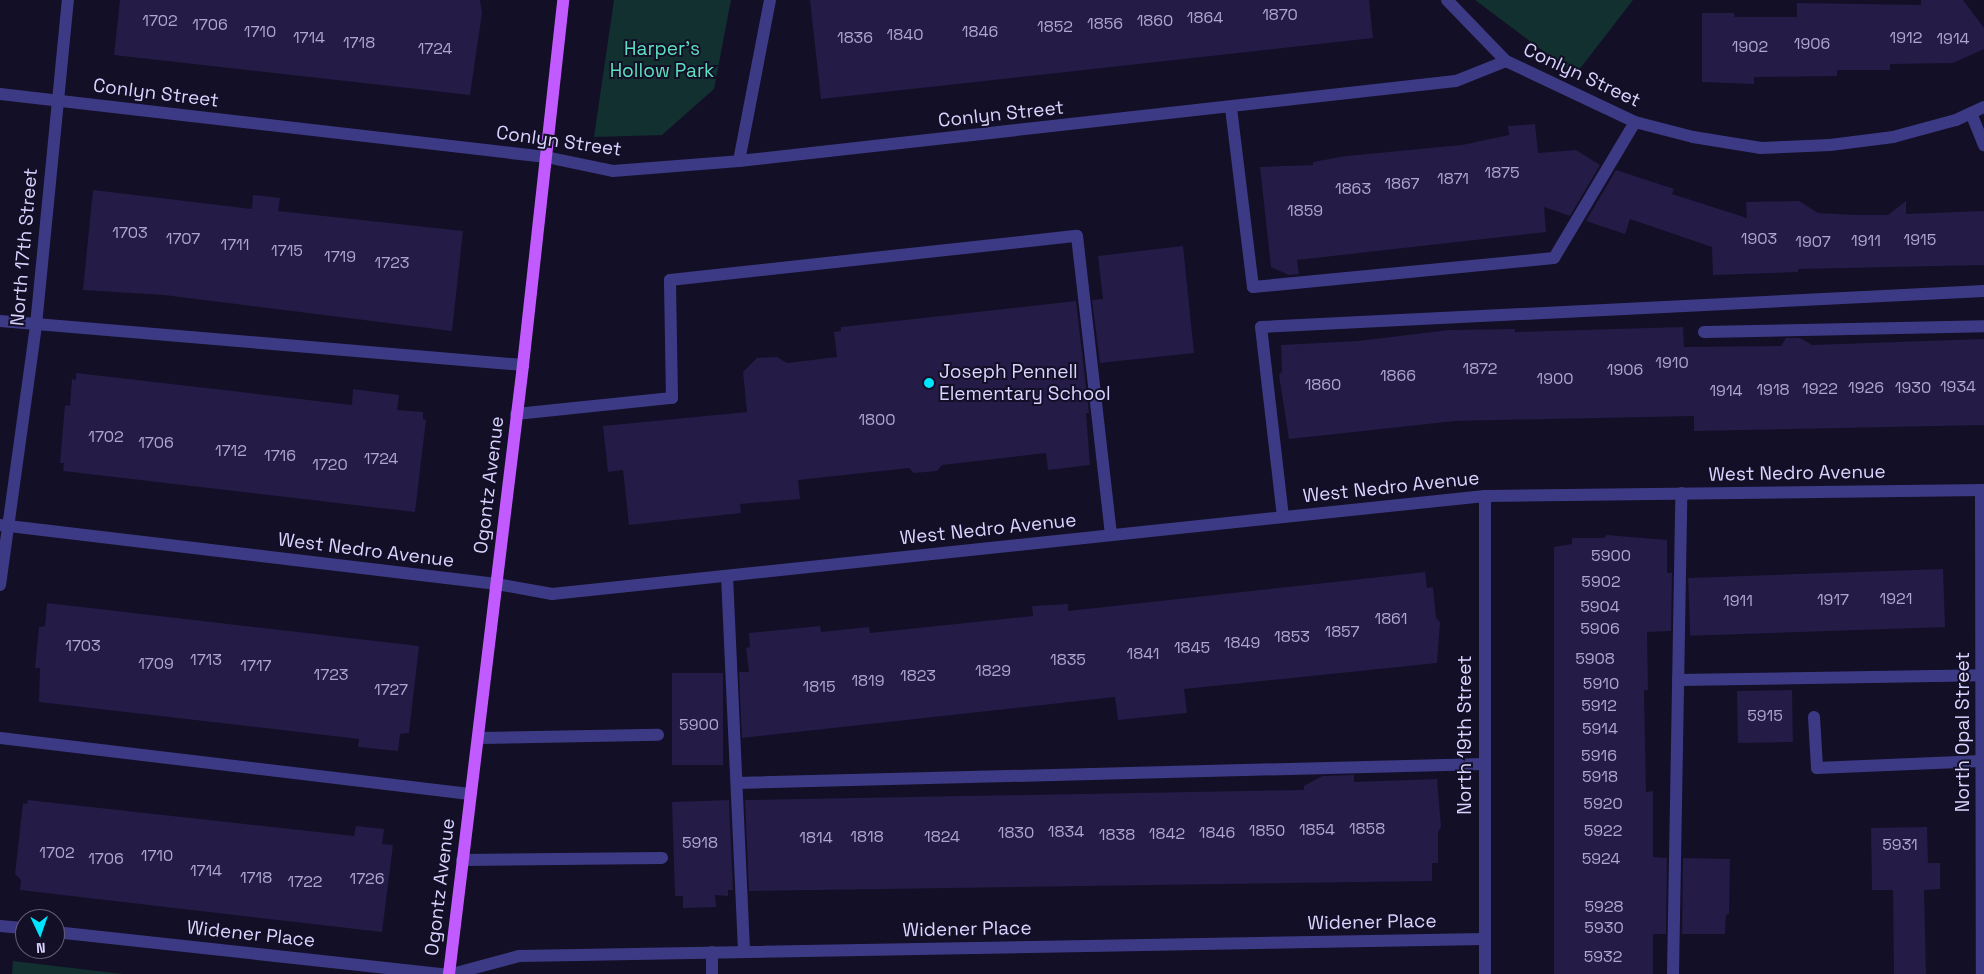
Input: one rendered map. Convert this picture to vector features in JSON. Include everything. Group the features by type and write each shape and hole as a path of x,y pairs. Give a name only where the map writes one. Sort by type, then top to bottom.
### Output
{"main road":[{"name":"Ogontz Avenue","path":"450,974 462,860 523,366 563,0"}],"street":[{"name":"North 17th Street","path":"0,585 4,525 36,325 56,100 68,0"},
{"path":"739,161 770,0"},
{"path":"1447,0 1506,61"},
{"name":"Conlyn Street","path":"0,94 546,157 613,171 739,161 1231,108 1456,81 1506,61 1635,122 1693,137 1762,148 1830,146 1893,136 1971,113 1984,107"},
{"path":"1231,108 1253,286 1554,258 1635,122"},
{"path":"1971,113 1984,145"},
{"path":"516,414 672,398 670,280 1077,236 1111,535"},
{"path":"1283,517 1261,327 1984,291"},
{"path":"0,321 523,366"},
{"path":"1704,332 1984,326"},
{"name":"West Nedro Avenue","path":"4,525 497,584 552,594 1485,496 1983,490"},
{"name":"North Opal Street","path":"1982,974 1983,490"},
{"path":"1674,974 1681,493"},
{"name":"North 19th Street","path":"1484,974 1485,496"},
{"path":"727,576 744,952"},
{"path":"1678,680 1982,675"},
{"path":"1814,717 1817,768 1982,761"},
{"path":"478,738 658,735"},
{"path":"0,738 470,794"},
{"path":"736,783 1484,764"},
{"path":"462,860 662,858"},
{"path":"0,926 15,927"},
{"name":"Widener Place","path":"65,933 443,974"},
{"name":"Widener Place","path":"450,974 519,956 1484,939"},
{"path":"712,952 712,974"}],"green space":[{"name":"Harper's Hollow Park","path":"614,0 731,0 714,89 662,135 594,137"},
{"path":"1475,0 1633,0 1575,75"},
{"path":"13,961 123,974 12,974"}],"building":[{"path":"120,0 480,0 482,13 470,95 114,55"},
{"path":"810,0 1369,0 1373,38 821,99"},
{"path":"1921,0 1963,0 1984,28 1984,49 1953,63 1890,64 1890,70 1837,70 1837,76 1754,77 1754,84 1702,82 1702,13 1734,13 1735,17 1797,17 1797,3 1921,5"},
{"path":"1535,124 1538,153 1576,150 1600,165 1570,216 1544,207 1546,232 1297,260 1299,274 1289,275 1271,267 1260,167 1313,165 1313,162 1346,156 1462,145 1509,135 1508,126"},
{"path":"1616,170 1674,189 1672,194 1747,218 1746,202 1799,201 1818,213 1853,215 1888,215 1906,201 1906,214 1984,211 1984,265 1798,269 1798,272 1713,275 1712,247 1630,219 1625,234 1586,221"},
{"path":"93,190 252,209 253,195 280,198 278,211 463,231 452,331 164,295 83,290"},
{"path":"1183,246 1194,353 1100,363 1092,300 1103,299 1098,256"},
{"path":"1076,301 1089,413 1086,413 1090,465 1048,470 1046,453 942,465 937,471 914,473 909,468 798,480 800,499 740,504 741,513 629,525 623,470 608,472 603,426 747,412 743,372 757,358 777,357 787,363 837,357 834,332 841,331 841,327"},
{"path":"1683,327 1684,347 1781,346 1786,338 1800,338 1812,345 1984,339 1984,425 1694,431 1694,416 1493,420 1455,421 1289,439 1279,375 1282,371 1281,345 1358,341 1449,330 1515,329 1515,332"},
{"path":"76,373 352,405 353,389 399,395 397,410 423,412 423,419 426,420 415,512 63,471 64,463 60,463 65,405 70,406 72,379 76,380"},
{"path":"1607,535 1667,540 1667,573 1672,573 1671,631 1647,632 1648,690 1644,690 1646,792 1653,791 1653,857 1667,858 1666,934 1653,934 1653,974 1554,974 1554,547 1572,544 1572,538 1604,538"},
{"path":"1943,569 1945,627 1690,636 1688,578"},
{"path":"1425,572 1427,588 1433,587 1436,618 1440,622 1437,663 1184,689 1187,713 1118,720 1115,697 742,738 739,672 749,672 746,648 750,647 749,633 820,626 821,632 869,627 870,633 1033,616 1032,606 1068,604 1068,611"},
{"path":"47,603 419,646 409,733 400,734 398,751 358,747 359,739 39,702 40,668 35,668 39,627 45,626"},
{"path":"672,673 723,673 723,765 672,765"},
{"path":"1792,690 1793,742 1738,743 1737,691"},
{"path":"1354,775 1354,782 1437,779 1441,827 1438,832 1438,863 1432,863 1432,881 749,891 745,800 1304,790 1304,786 1322,776"},
{"path":"28,800 354,836 356,826 384,829 382,844 393,845 382,932 20,890 21,880 15,874 23,803 27,804"},
{"path":"729,800 733,890 728,890 728,896 715,895 716,907 683,908 683,896 675,896 672,802"},
{"path":"1927,827 1928,863 1940,863 1940,889 1924,890 1926,974 1894,974 1893,890 1872,890 1871,828"},
{"path":"1683,858 1730,859 1729,914 1726,915 1725,934 1682,934"}],"place":[{"name":"Joseph Pennell Elementary School","path":"929,383"}]}
